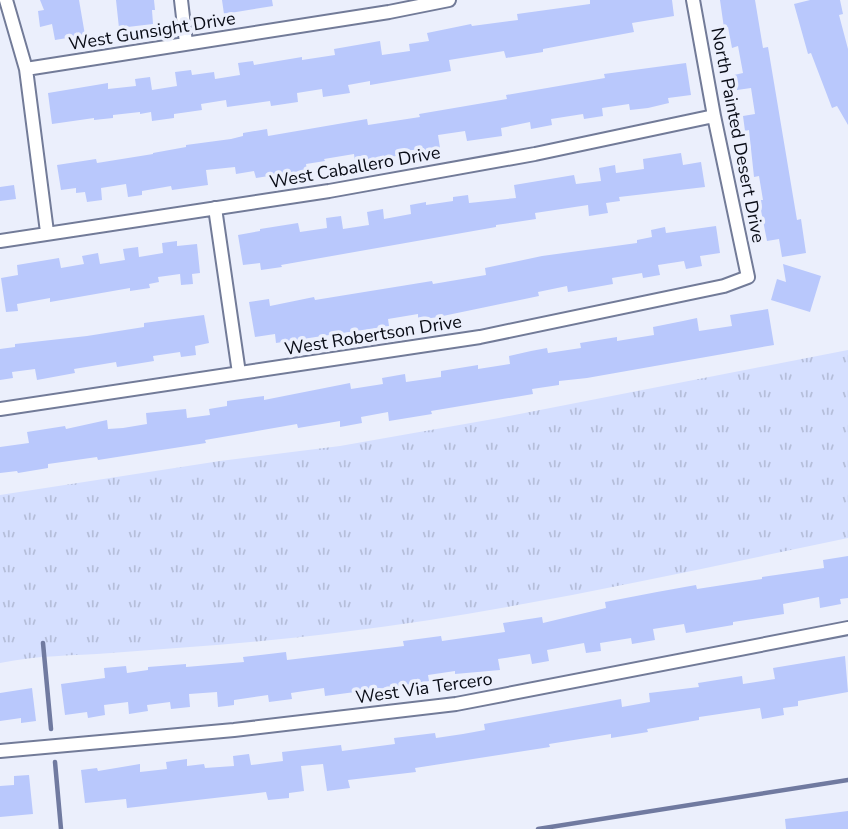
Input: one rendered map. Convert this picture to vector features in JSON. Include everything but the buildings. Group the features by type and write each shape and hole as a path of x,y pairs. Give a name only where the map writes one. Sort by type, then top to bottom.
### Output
{"street":[{"path":"6,0 26,69 47,232"},
{"path":"181,0 186,44"},
{"name":"West Gunsight Drive","path":"26,69 449,0"},
{"name":"North Painted Desert Drive","path":"693,0 748,277"},
{"name":"West Caballero Drive","path":"0,240 384,181 714,116"},
{"path":"215,208 239,373"},
{"name":"West Robertson Drive","path":"0,409 480,337 724,286 748,277"},
{"name":"West Via Tercero","path":"0,751 234,730 456,704 848,628"}],"green space":[{"path":"848,350 848,538 596,590 407,623 285,639 42,657 0,663 0,495 220,461 340,446"}],"waterway":[{"path":"43,643 51,729"},
{"path":"55,762 61,829"},
{"path":"538,829 848,780"}]}
